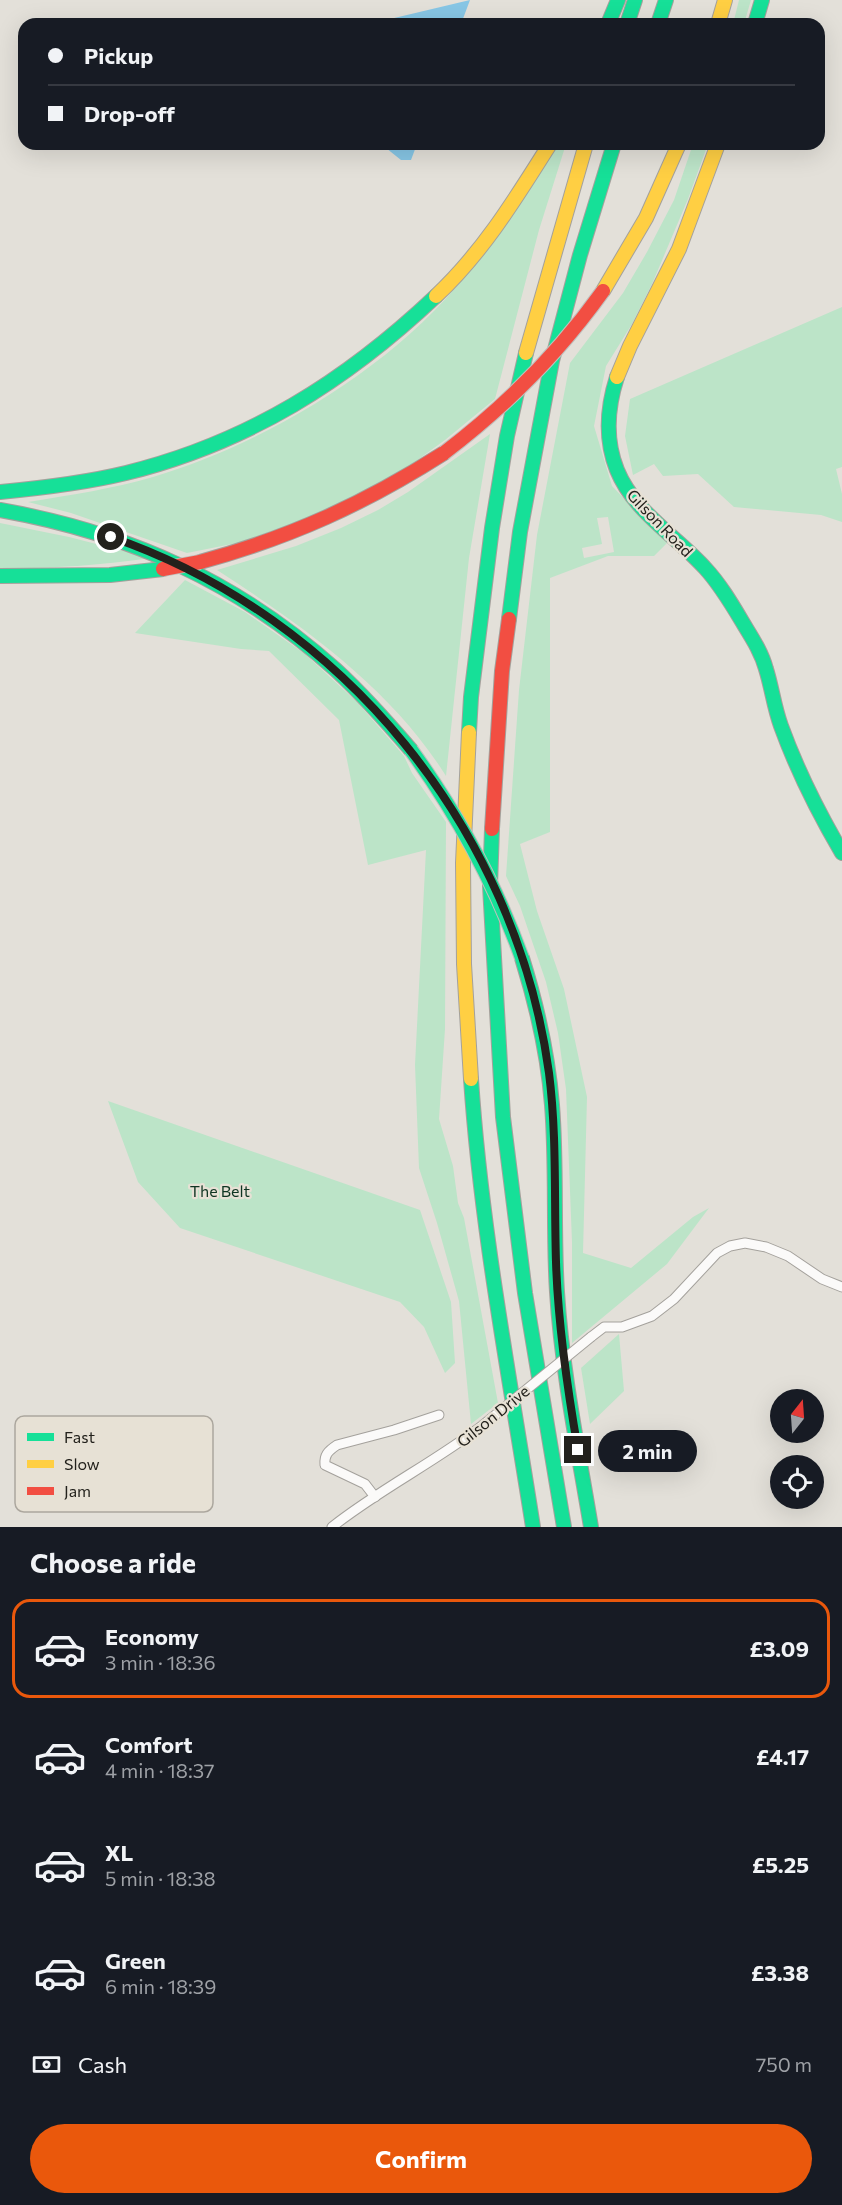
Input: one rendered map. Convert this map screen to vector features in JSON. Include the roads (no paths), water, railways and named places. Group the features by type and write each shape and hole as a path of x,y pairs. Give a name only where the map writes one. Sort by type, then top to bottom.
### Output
{"main road":[{"path":"600,18 608,0"},
{"path":"610,18 618,0"},
{"path":"629,18 635,0"},
{"path":"660,18 666,0"},
{"path":"720,18 725,0"},
{"path":"757,18 762,0"},
{"path":"0,492 81,483 130,473 192,454 274,419 324,388 372,355 448,286 507,211 545,150"},
{"path":"533,1527 488,1236 474,1124 464,964 465,799 471,697 492,528 507,436 528,345 584,150"},
{"path":"564,1527 525,1293 503,1117 489,886 502,671 520,532 552,361 580,255 612,150"},
{"path":"0,576 100,575 163,569 201,562 259,545 325,521 384,491 444,453 492,416 523,387 590,310 646,218 676,150"},
{"name":"Gilson Road","path":"716,150 686,234 615,379 609,414 612,453 622,482 635,501 713,578 754,643 762,658 775,708 785,733 818,807 842,853"},
{"path":"0,510 28,513 76,525 173,560 270,619 336,670 379,713 411,750 446,798 477,851 511,927 522,958 541,1028 549,1073 560,1327 591,1527"}],"street":[{"name":"Gilson Drive","path":"332,1527 375,1497 451,1450 604,1327 622,1327 652,1316 674,1299 717,1253 729,1246 746,1243 766,1247 788,1256 822,1279 842,1287"},
{"path":"375,1497 365,1484 325,1466 328,1450 343,1443 439,1415"}],"water":[{"path":"470,0 463,18 394,18"},
{"path":"388,150 415,150 411,160 401,160"}],"park label":[{"name":"The Belt","path":"220,1191"}]}
